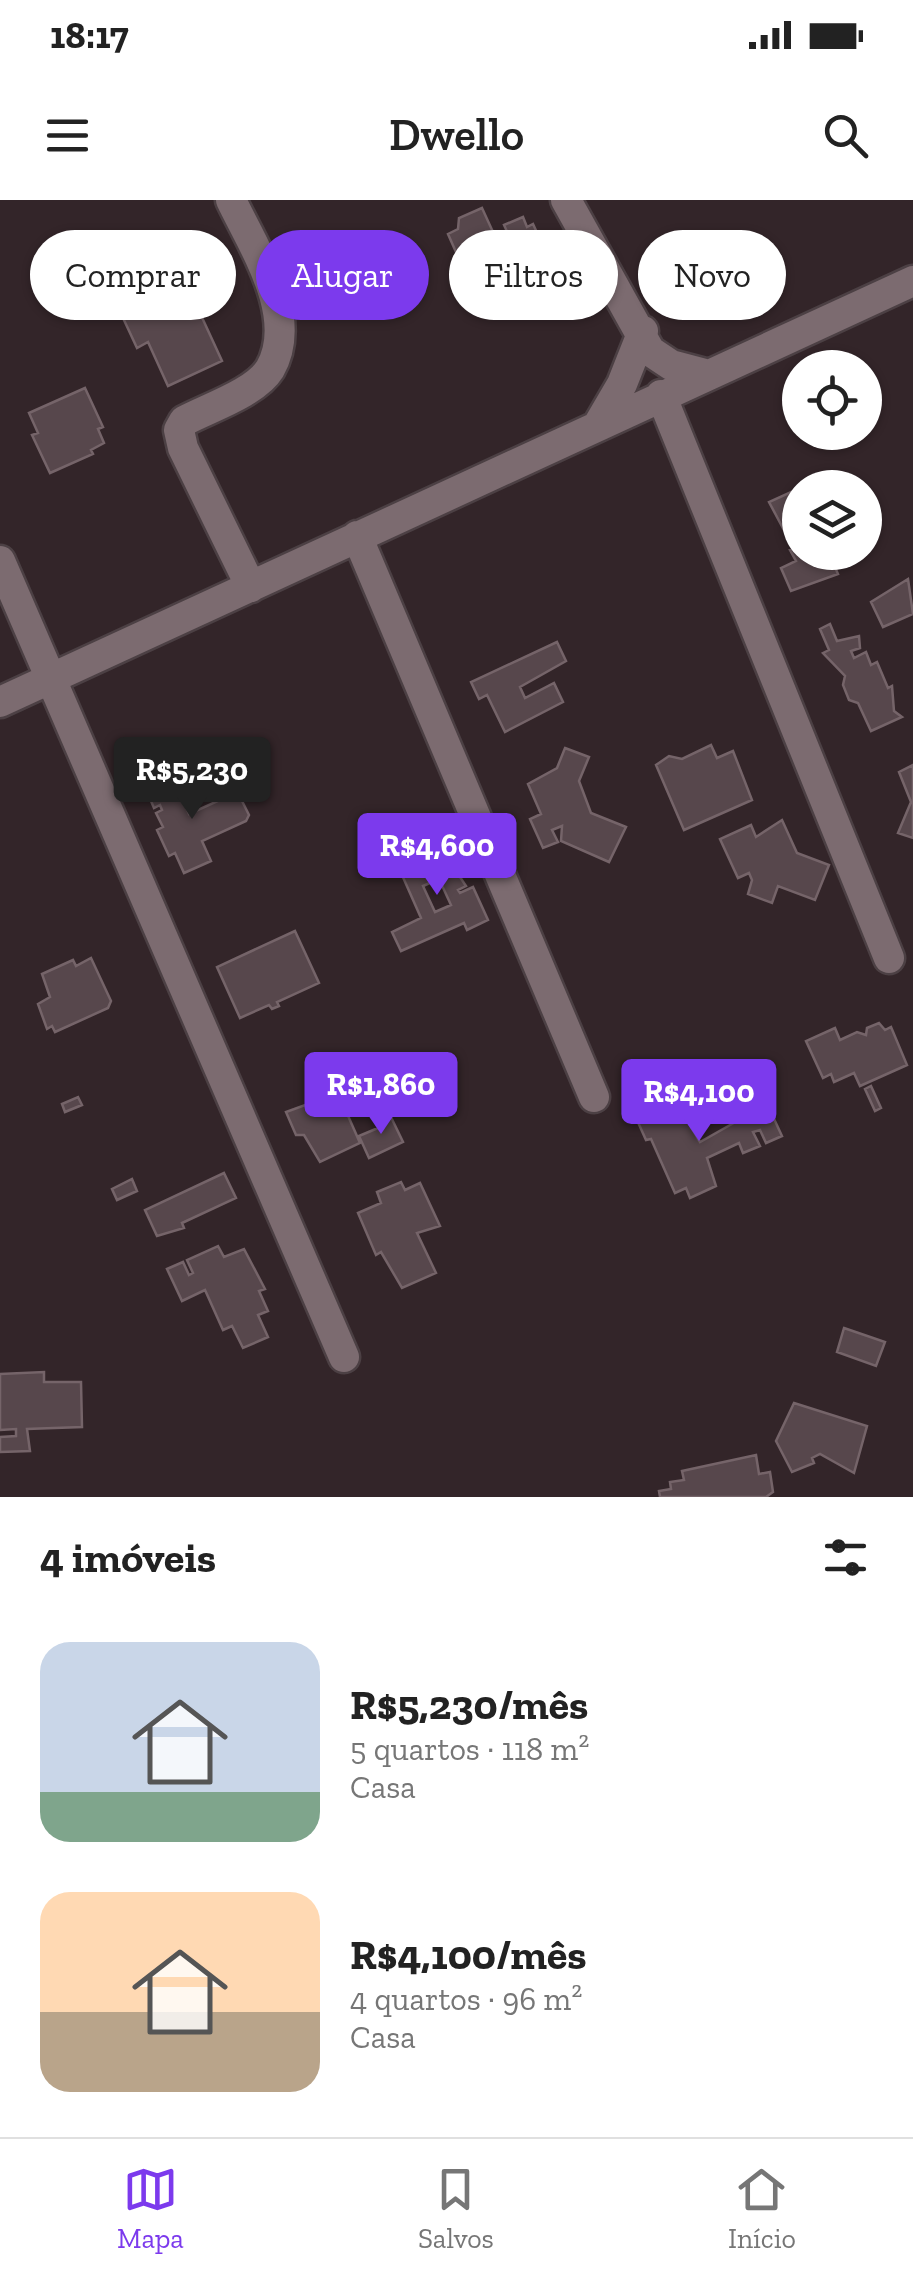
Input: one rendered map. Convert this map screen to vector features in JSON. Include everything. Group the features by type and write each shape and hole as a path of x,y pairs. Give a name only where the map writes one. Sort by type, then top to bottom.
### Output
{"street":[{"path":"232,200 270,283 278,320 276,346 269,369 254,383 184,421 179,430 182,448 250,587"},
{"path":"566,200 650,350 672,366 705,374"},
{"path":"1,701 913,281"},
{"path":"598,424 622,384 642,332"},
{"path":"661,395 889,958"},
{"path":"357,536 594,1097"},
{"path":"0,561 344,1357"},
{"path":"1,701 21,670 25,646 22,610"}],"building":[{"path":"482,208 492,230 456,230 459,218"},
{"path":"523,217 527,227 533,224 536,230 506,230 504,225"},
{"path":"124,320 203,320 222,361 168,386 148,342 137,348"},
{"path":"85,388 103,427 98,429 104,443 91,450 93,454 50,473 32,435 38,433 29,413"},
{"path":"782,496 782,526 769,502"},
{"path":"781,568 836,570 838,574 791,591"},
{"path":"908,579 913,614 883,627 871,602"},
{"path":"830,624 837,641 859,636 860,648 851,651 854,658 866,652 871,665 877,662 888,688 892,686 894,711 902,717 871,731 858,703 849,700 843,685 845,676 823,653 829,650 820,629"},
{"path":"557,642 566,661 520,687 525,698 554,683 563,702 505,732 487,695 479,699 471,682"},
{"path":"711,745 717,758 733,751 752,800 684,830 656,765 669,756 682,759"},
{"path":"565,748 589,757 579,781 591,813 626,827 609,862 561,841 562,826 552,830 558,842 543,848 530,819 541,814 528,784 557,768"},
{"path":"913,765 913,838 898,833 911,802 899,772"},
{"path":"172,775 189,814 233,794 236,799 240,797 249,815 246,821 202,841 211,861 184,873 175,853 169,856 157,830 163,827 156,813 162,810 160,805 154,808 145,787"},
{"path":"782,820 797,853 829,865 815,900 778,886 772,903 748,894 752,880 749,873 738,878 720,839 751,825 756,837"},
{"path":"451,843 457,855 448,859 466,886 458,890 460,893 473,887 488,920 467,930 464,923 401,951 392,932 421,918 398,866","holes":["439,879 451,905 435,912 423,886"]},
{"path":"295,931 319,983 277,1002 279,1006 272,1009 269,1005 240,1018 217,967"},
{"path":"91,958 111,1001 108,1008 55,1032 52,1026 47,1029 38,1004 50,997 42,974 73,960 76,966"},
{"path":"879,1023 885,1030 891,1027 907,1065 860,1086 854,1073 834,1082 831,1074 823,1078 806,1041 835,1028 840,1040 857,1032 866,1035 867,1028"},
{"path":"871,1086 881,1108 875,1111 865,1089"},
{"path":"338,1093 360,1143 320,1162 304,1135 296,1135 286,1112"},
{"path":"78,1097 82,1105 65,1112 62,1104"},
{"path":"674,1099 700,1142 746,1116 748,1122 755,1119 752,1113 768,1106 782,1136 766,1143 760,1130 753,1132 760,1146 743,1153 739,1143 707,1158 716,1186 690,1198 686,1188 675,1193 651,1139 646,1140 637,1120"},
{"path":"389,1113 403,1142 369,1158 359,1136 378,1128 374,1120"},
{"path":"224,1173 236,1198 182,1223 184,1228 157,1236 145,1210"},
{"path":"132,1179 137,1191 117,1200 112,1189"},
{"path":"401,1182 405,1190 420,1183 440,1226 417,1233 436,1273 402,1288 381,1252 376,1255 358,1213 381,1203 377,1192"},
{"path":"218,1246 224,1257 244,1249 265,1289 259,1291 268,1311 258,1315 268,1337 243,1348 232,1326 223,1330 205,1290 182,1301 167,1269 183,1262 189,1275 193,1273 187,1260"},
{"path":"844,1328 885,1342 876,1366 837,1352"},
{"path":"44,1372 44,1382 81,1382 82,1427 27,1429 30,1451 0,1452 0,1437 16,1436 16,1429 0,1430 0,1374"},
{"path":"794,1403 867,1426 854,1473 820,1454 812,1458 814,1463 792,1472 776,1441"},
{"path":"756,1455 759,1474 770,1472 773,1492 766,1497 660,1497 659,1491 671,1489 670,1482 684,1480 682,1471"}]}
